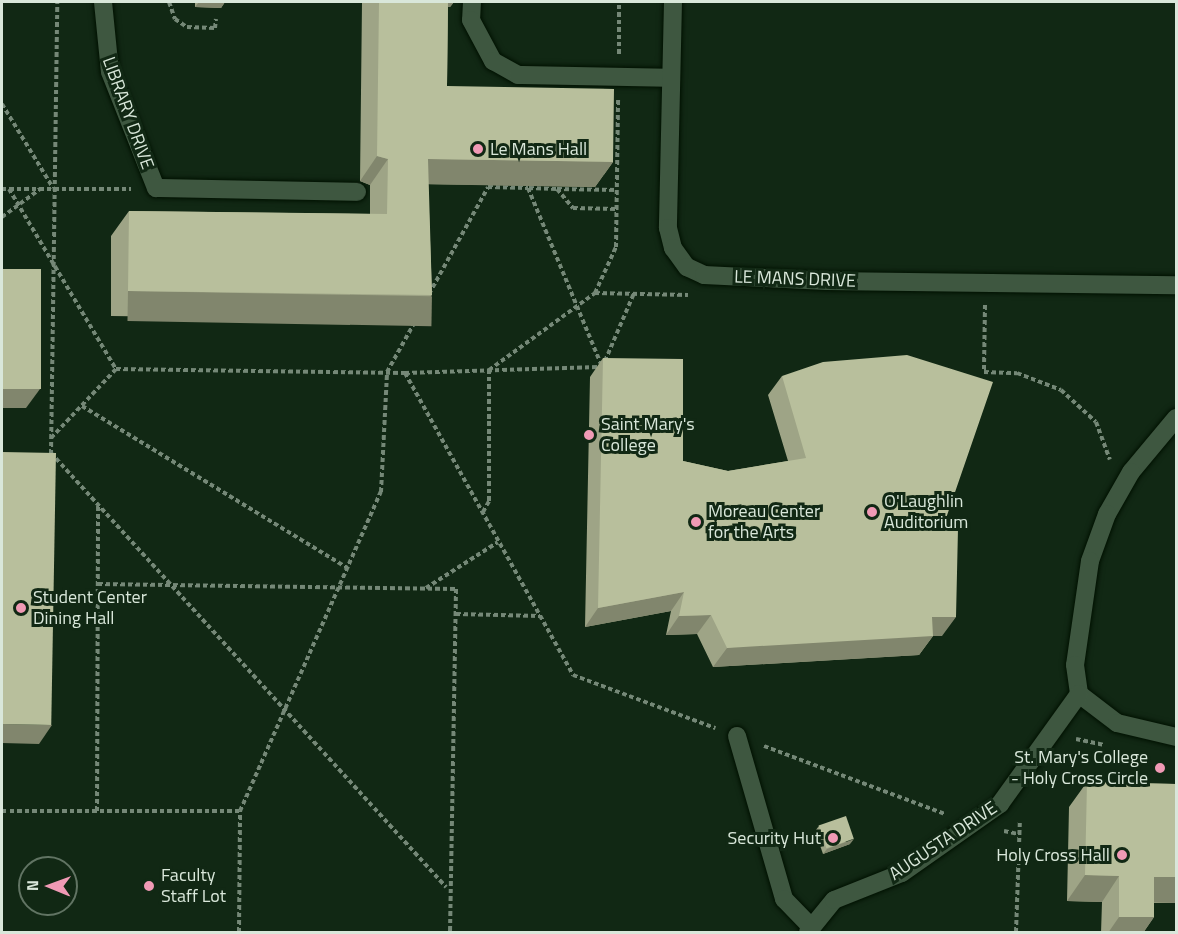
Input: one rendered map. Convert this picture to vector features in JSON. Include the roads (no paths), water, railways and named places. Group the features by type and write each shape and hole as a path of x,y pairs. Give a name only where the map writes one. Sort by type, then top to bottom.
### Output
{"street":[{"name":"LIBRARY DRIVE","path":"103,2 110,72 156,188 357,192"},
{"path":"472,2 471,20 493,61 518,75 671,78"},
{"name":"LE MANS DRIVE","path":"673,2 668,228 673,248 687,267 704,275 1176,285"},
{"path":"1176,418 1131,472 1090,561 1079,614 1079,694 1117,723 1176,737"},
{"name":"AUGUSTA DRIVE","path":"809,929 834,900 902,873 1000,804 1079,694"},
{"path":"737,736 784,899 809,929"}],"place":[{"name":"Le Mans Hall","path":"478,149"},
{"name":"Saint Mary's College","path":"589,435"},
{"name":"O'Laughlin Auditorium","path":"872,512"},
{"name":"Moreau Center for the Arts","path":"696,522"},
{"name":"Student Center Dining Hall","path":"21,608"},
{"name":"St. Mary's College - Holy Cross Circle","path":"1160,768"},
{"name":"Security Hut","path":"833,838"},
{"name":"Holy Cross Hall","path":"1122,855"},
{"name":"Faculty Staff Lot","path":"149,886"}]}
